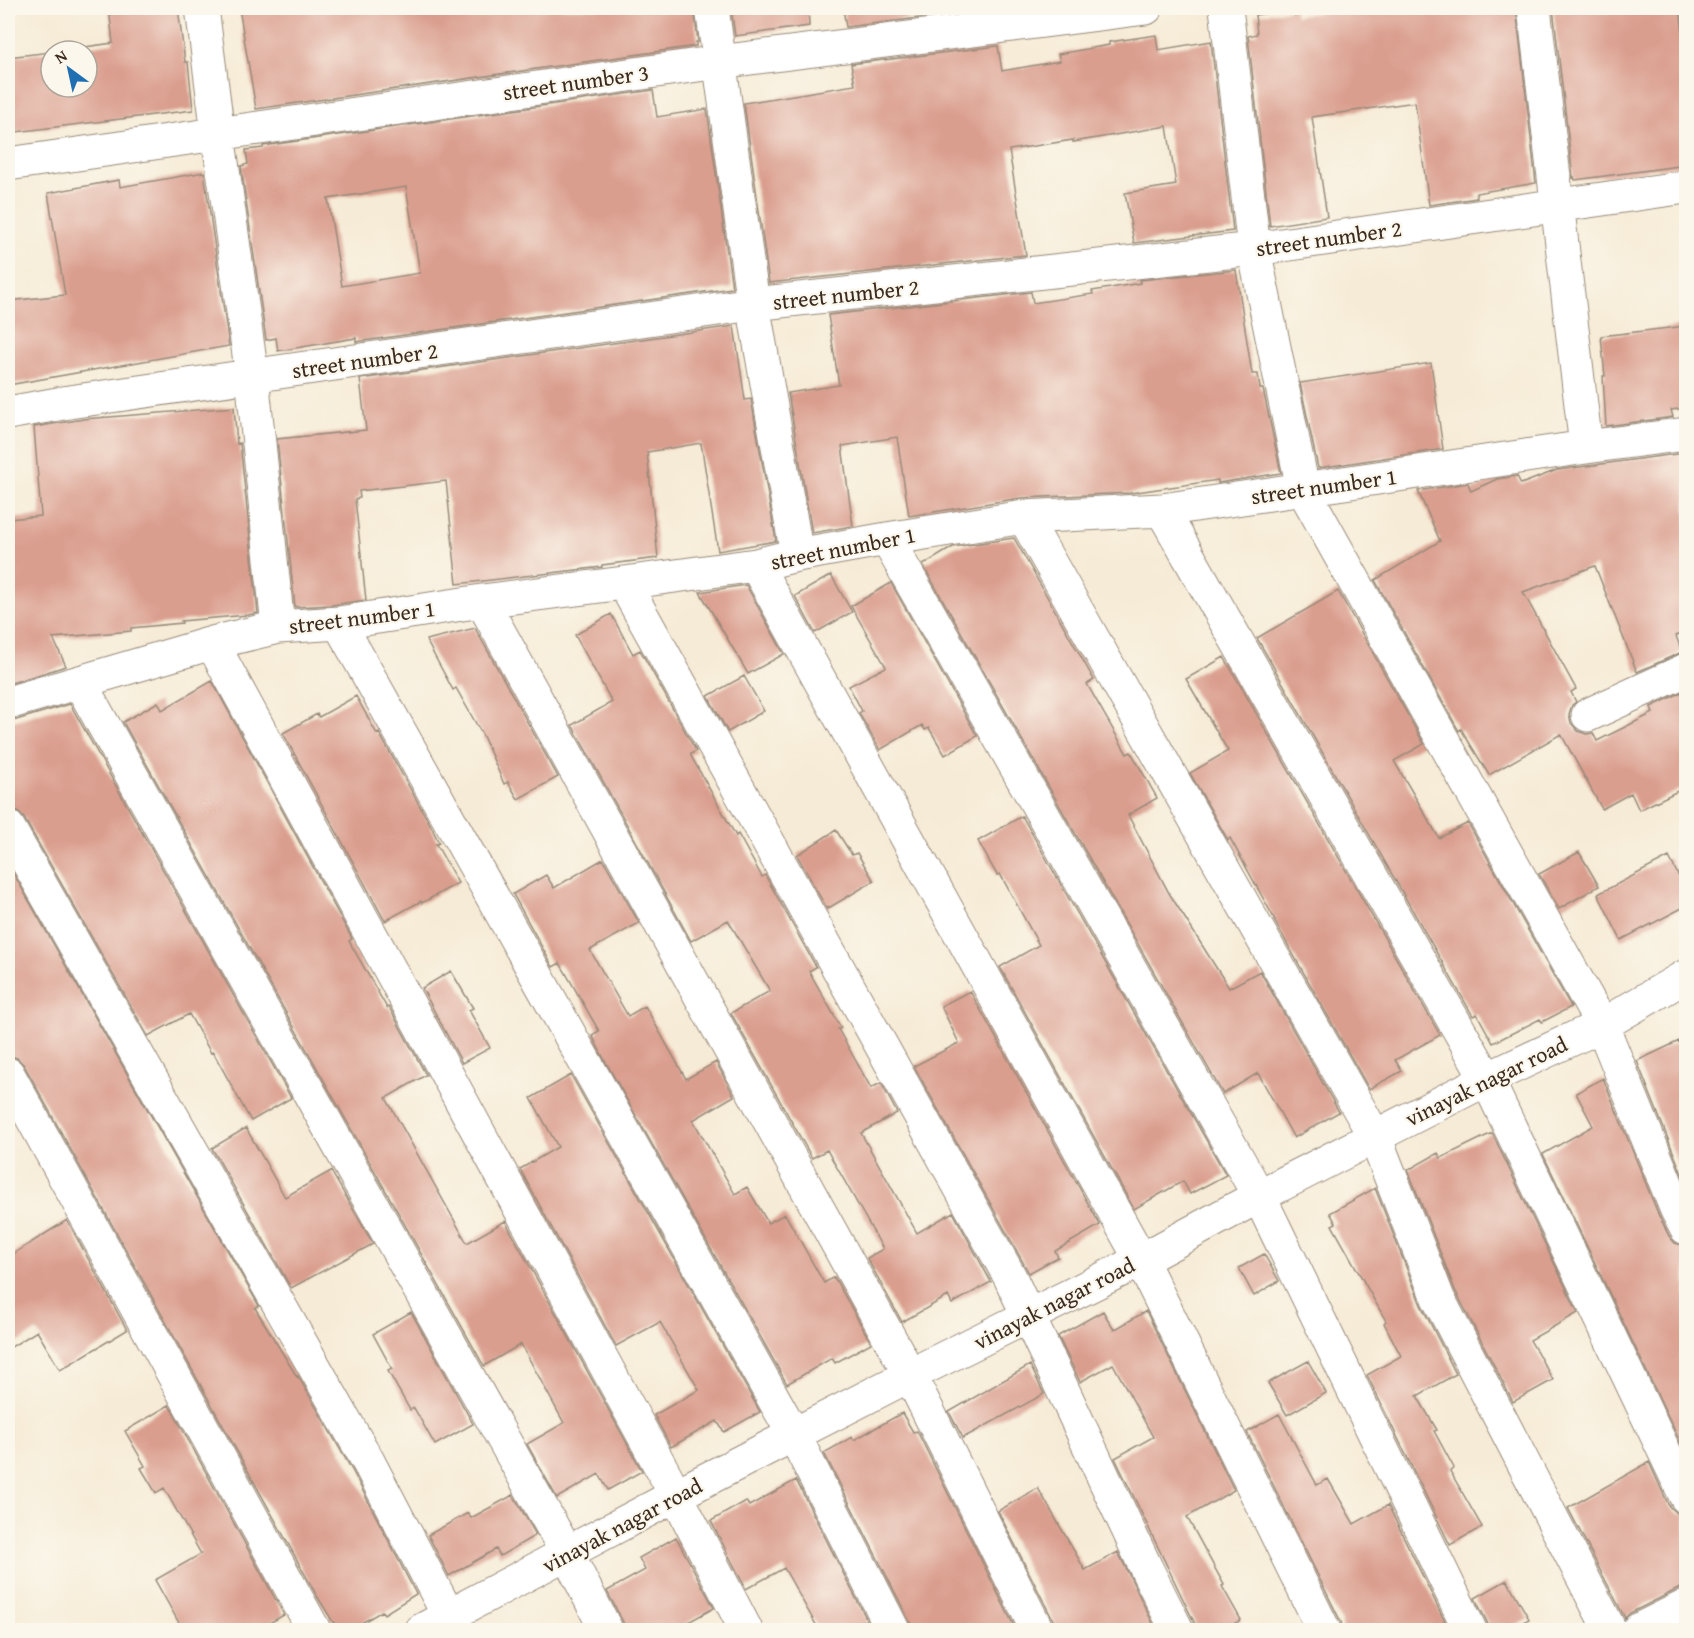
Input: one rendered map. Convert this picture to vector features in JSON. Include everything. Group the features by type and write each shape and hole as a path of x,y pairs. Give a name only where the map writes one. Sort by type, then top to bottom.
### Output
{"street":[{"path":"202,8 252,376 278,627"},
{"path":"712,8 753,304 797,555"},
{"name":"street number 3","path":"8,164 720,62 1146,8"},
{"path":"1226,8 1254,249 1303,489 1602,1025 1683,1213"},
{"path":"1534,8 1586,447"},
{"name":"street number 2","path":"8,413 69,402 753,304 1254,249 1686,187"},
{"name":"street number 1","path":"8,703 278,627 339,623 482,601 756,565 797,555 1024,517 1162,510 1586,447 1686,435"},
{"path":"1162,510 1487,1079 1686,1497"},
{"path":"1024,517 1375,1137 1438,1298 1610,1630"},
{"path":"887,539 1259,1196 1470,1630"},
{"path":"756,565 1141,1260 1324,1630"},
{"path":"624,583 1011,1277 1177,1630"},
{"path":"482,601 910,1375 1037,1630"},
{"path":"339,623 794,1435 893,1630"},
{"path":"212,644 676,1495 746,1630"},
{"path":"1588,715 1686,670"},
{"path":"80,682 567,1553 606,1630"},
{"path":"8,827 363,1452 442,1626"},
{"name":"vinayak nagar road","path":"442,1626 567,1553 676,1495 1141,1260 1259,1196 1487,1079 1602,1025 1686,976"},
{"path":"8,1074 314,1630"},
{"path":"1638,1630 1686,1606"}],"building":[{"path":"109,8 178,8 185,62 188,62 193,110 8,133 8,57 39,53 39,99 99,99 99,45 113,43"},
{"path":"239,8 694,8 698,42 696,46 256,109"},
{"path":"731,8 808,8 809,26 735,36"},
{"path":"843,8 992,8 992,9 846,27"},
{"path":"1348,8 1516,8 1536,183 1476,193 1477,198 1429,205 1415,102 1312,117 1327,217 1270,226 1248,36 1257,34 1255,15 1294,9 1295,16"},
{"path":"1553,8 1680,8 1686,58 1686,165 1575,180 1573,178"},
{"path":"1156,35 1158,50 1211,41 1233,231 1134,243 1125,193 1176,185 1167,126 1009,150 1026,255 769,283 744,103 855,85 851,64 998,46 1002,71 1060,61 1058,54 1109,45 1109,42"},
{"path":"653,90 657,117 707,109 732,288 356,342 356,338 278,351 276,338 266,340 241,166 248,164 246,150 263,148 263,146","holes":["406,187 420,273 342,286 328,199"]},
{"path":"204,172 229,346 8,385 8,301 65,295 48,193 119,180 120,187"},
{"path":"1236,270 1252,374 1258,374 1260,389 1263,389 1281,473 1130,493 1021,498 909,516 897,437 842,446 853,526 812,533 788,393 839,385 828,315 1031,292 1033,303 1093,294 1092,291 1140,283 1140,280"},
{"path":"734,326 745,400 751,399 776,541 718,551 701,443 647,452 658,558 457,584 446,481 359,491 360,498 355,499 366,600 295,607 277,439 366,430 360,379"},
{"path":"1686,326 1686,408 1671,410 1673,417 1606,426 1601,336"},
{"path":"1431,363 1443,449 1318,468 1300,383"},
{"path":"234,407 258,613 131,628 131,631 53,638 66,666 8,684 8,519 41,516 34,427 84,419"},
{"path":"1684,453 1686,460 1686,632 1676,636 1682,652 1637,672 1595,566 1523,592 1576,689 1571,692 1576,702 1572,705 1569,714 1571,723 1578,731 1586,734 1593,733 1597,741 1653,713 1651,707 1686,690 1686,787 1639,810 1631,793 1602,809 1561,734 1489,775 1461,729 1459,731 1375,580 1440,541 1418,491 1468,483 1471,491 1497,479 1517,476 1521,484 1557,470"},
{"path":"1014,538 1094,680 1087,684 1127,754 1131,752 1157,798 1128,815 1169,893 1229,988 1260,971 1339,1112 1294,1138 1258,1073 1223,1094 923,565 953,547"},
{"path":"831,575 852,612 815,633 795,596"},
{"path":"891,583 977,736 945,755 929,728 925,730 922,725 880,750 859,713 862,711 849,686 886,667 851,606"},
{"path":"746,585 784,654 748,674 700,592"},
{"path":"1338,591 1424,744 1394,761 1439,838 1468,823 1571,1007 1542,1022 1540,1019 1493,1043 1477,1014 1473,1016 1257,638"},
{"path":"611,614 633,654 640,650 696,751 691,756 736,836 738,834 762,877 765,875 816,967 809,971 871,1088 881,1083 897,1113 861,1133 917,1233 953,1212 991,1282 952,1304 948,1296 902,1322 867,1258 883,1249 827,1150 812,1158 731,1013 770,991 728,920 691,941 572,725 612,702 575,635"},
{"path":"475,628 558,777 518,799 508,782 504,784 483,736 456,688 453,690 426,640"},
{"path":"1224,657 1440,1035 1395,1060 1402,1071 1369,1089 1230,838 1228,840 1190,773 1228,751 1186,679"},
{"path":"744,676 764,711 728,732 708,696"},
{"path":"212,681 352,939 349,941 426,1075 386,1098 467,1243 505,1221 642,1471 608,1490 599,1474 557,1498 527,1444 564,1423 521,1344 484,1366 123,722 158,702 162,710"},
{"path":"356,696 431,826 439,843 436,844 458,883 385,921 283,733 317,714 319,717"},
{"path":"70,704 291,1098 251,1121 189,1014 148,1036 24,818 17,811 8,808 8,721"},
{"path":"1022,816 1226,1175 1190,1194 1183,1181 1134,1209 1000,967 1039,945 1000,874 997,875 978,841"},
{"path":"836,830 852,855 857,853 874,881 827,909 797,855"},
{"path":"1579,852 1599,886 1559,909 1539,874"},
{"path":"1669,857 1686,891 1686,906 1621,940 1598,894"},
{"path":"603,859 639,923 590,950 628,1016 645,1006 686,1079 716,1062 734,1096 693,1120 735,1194 747,1187 768,1223 785,1214 824,1283 834,1277 871,1343 835,1363 832,1358 787,1384 603,1057 592,1035 599,1031 560,963 553,967 513,894 546,875 554,888"},
{"path":"8,864 259,1306 255,1308 298,1376 353,1472 416,1594 384,1614 382,1611 350,1630 338,1630 317,1596 24,1065 17,1058 8,1055"},
{"path":"451,971 473,1008 469,1010 490,1048 462,1063 422,988"},
{"path":"970,991 1100,1225 1055,1251 1058,1257 1029,1273 914,1066 959,1043 941,1006"},
{"path":"1679,1041 1686,1057 1686,1184 1637,1061"},
{"path":"571,1075 760,1412 724,1432 717,1421 671,1447 654,1415 699,1390 660,1322 616,1346 520,1169 558,1147 531,1098"},
{"path":"1603,1078 1659,1216 1675,1243 1686,1246 1686,1454 1543,1154 1593,1126 1576,1093"},
{"path":"246,1128 285,1197 331,1171 373,1244 291,1288 212,1148"},
{"path":"1492,1133 1578,1313 1530,1340 1553,1380 1513,1402 1455,1290 1408,1170 1438,1153 1441,1158"},
{"path":"1375,1188 1421,1305 1456,1374 1417,1396 1437,1430 1434,1431 1454,1468 1450,1471 1482,1527 1450,1545 1367,1375 1401,1356 1384,1323 1386,1321 1332,1225 1336,1223 1330,1213"},
{"path":"67,1220 127,1330 60,1370 37,1331 8,1349 8,1257"},
{"path":"1264,1254 1279,1281 1254,1296 1239,1268"},
{"path":"1103,1311 1114,1330 1146,1311 1234,1490 1187,1517 1241,1620 1223,1630 1196,1630 1115,1458 1153,1437 1113,1364 1080,1382 1058,1336"},
{"path":"411,1312 473,1424 435,1445 414,1408 410,1410 388,1371 392,1369 373,1334"},
{"path":"1308,1361 1326,1393 1287,1415 1268,1383"},
{"path":"1030,1365 1044,1394 963,1438 949,1412"},
{"path":"169,1405 284,1615 257,1630 183,1630 155,1580 201,1554 164,1488 156,1493 141,1468 145,1466 125,1431"},
{"path":"902,1413 913,1432 917,1431 1016,1630 912,1630 824,1453 852,1437 854,1440"},
{"path":"1279,1414 1317,1485 1328,1479 1354,1524 1388,1505 1449,1630 1343,1630 1247,1432"},
{"path":"1649,1462 1669,1506 1676,1513 1686,1515 1686,1587 1630,1613 1625,1618 1568,1508"},
{"path":"796,1480 870,1626 861,1630 819,1630 784,1568 746,1589 711,1521 746,1501 749,1506"},
{"path":"1038,1488 1085,1570 1118,1552 1156,1630 1056,1630 998,1511"},
{"path":"513,1495 536,1535 500,1556 496,1549 449,1576 428,1535 468,1513 471,1518"},
{"path":"676,1537 714,1608 674,1630 625,1630 607,1591 645,1570 639,1558"},
{"path":"1507,1580 1529,1619 1508,1630 1489,1630 1475,1598"}]}
